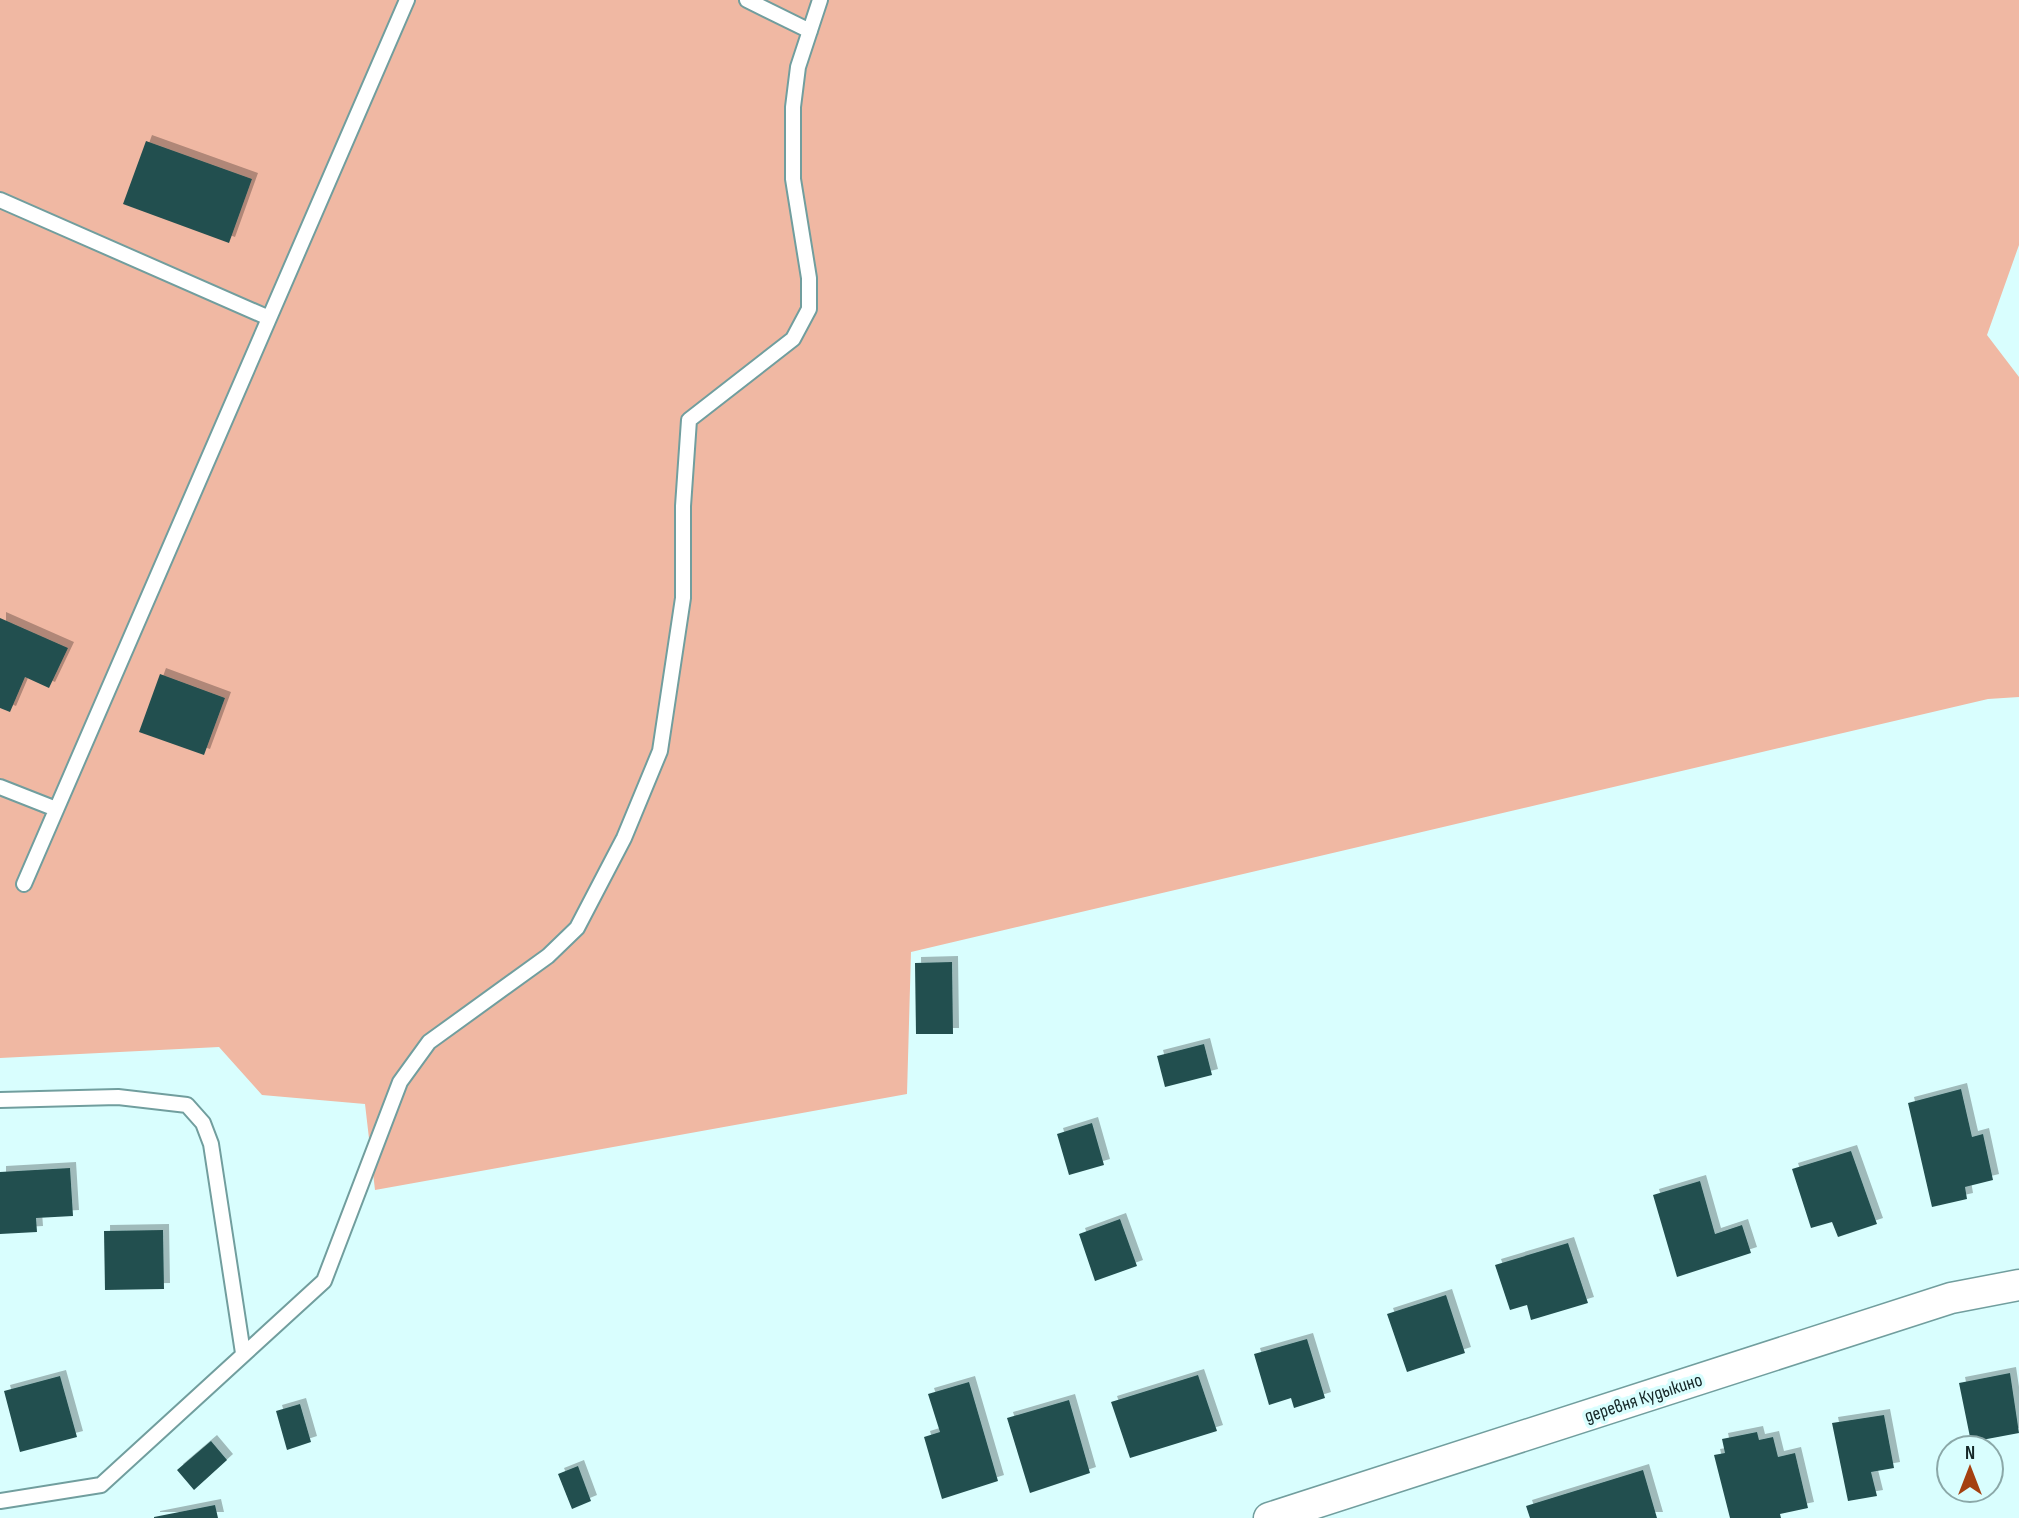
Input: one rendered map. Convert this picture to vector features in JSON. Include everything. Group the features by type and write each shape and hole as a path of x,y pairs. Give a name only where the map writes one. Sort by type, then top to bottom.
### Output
{"street":[{"name":"деревня Кудыкино","path":"1269,1518 1951,1298 2019,1285"}],"lane":[{"path":"24,884 407,0"},
{"path":"747,0 810,32"},
{"path":"0,1501 101,1485 324,1281 400,1082 411,1063 429,1042 548,956 577,928 624,838 660,751 683,598 683,506 689,420 738,379 793,339 808,309 808,278 793,179 793,107 798,67 820,0"},
{"path":"0,200 269,318"},
{"path":"0,787 56,808"},
{"path":"0,1100 118,1097 187,1105 203,1123 211,1144 243,1353"}],"shaded area":[{"path":"0,0 2019,0 2019,245 1987,335 2019,377 2019,697 1988,699 911,952 907,1094 375,1190 365,1104 262,1095 219,1047 0,1058"}],"building":[{"path":"146,141 252,179 229,243 123,204"},
{"path":"0,618 68,648 49,688 25,677 10,712 0,708"},
{"path":"160,674 225,698 204,755 139,732"},
{"path":"952,962 953,1034 916,1034 915,963"},
{"path":"1204,1044 1212,1075 1165,1087 1157,1056"},
{"path":"1961,1089 1972,1137 1983,1134 1993,1180 1965,1187 1967,1199 1932,1207 1908,1103"},
{"path":"1092,1123 1104,1165 1069,1175 1057,1134"},
{"path":"1851,1151 1877,1224 1838,1237 1832,1222 1811,1228 1792,1169"},
{"path":"70,1168 73,1216 36,1218 37,1232 0,1234 0,1172"},
{"path":"1700,1181 1715,1234 1742,1225 1751,1253 1677,1277 1653,1195"},
{"path":"1120,1219 1137,1266 1095,1281 1079,1234"},
{"path":"163,1230 164,1289 105,1290 104,1231"},
{"path":"1568,1243 1588,1303 1531,1320 1527,1305 1510,1310 1495,1265"},
{"path":"1446,1295 1465,1353 1407,1372 1387,1314"},
{"path":"1307,1339 1325,1398 1294,1408 1291,1398 1269,1405 1254,1354"},
{"path":"2010,1373 2019,1433 2005,1436 1969,1434 1959,1383"},
{"path":"1198,1375 1217,1431 1130,1458 1111,1402"},
{"path":"60,1376 77,1437 20,1452 4,1391"},
{"path":"969,1382 998,1481 942,1499 924,1437 940,1432 928,1394"},
{"path":"1069,1400 1090,1473 1030,1493 1007,1418"},
{"path":"300,1404 311,1442 287,1450 276,1411"},
{"path":"1884,1415 1894,1468 1871,1472 1877,1496 1848,1501 1832,1423"},
{"path":"1757,1432 1759,1440 1773,1437 1778,1457 1795,1453 1808,1508 1780,1514 1781,1518 1730,1518 1714,1455 1725,1453 1722,1439"},
{"path":"211,1441 227,1460 194,1490 177,1470"},
{"path":"578,1466 591,1501 572,1509 558,1474"},
{"path":"1643,1470 1657,1518 1530,1518 1526,1506"},
{"path":"215,1505 218,1518 154,1518 154,1517"}]}
